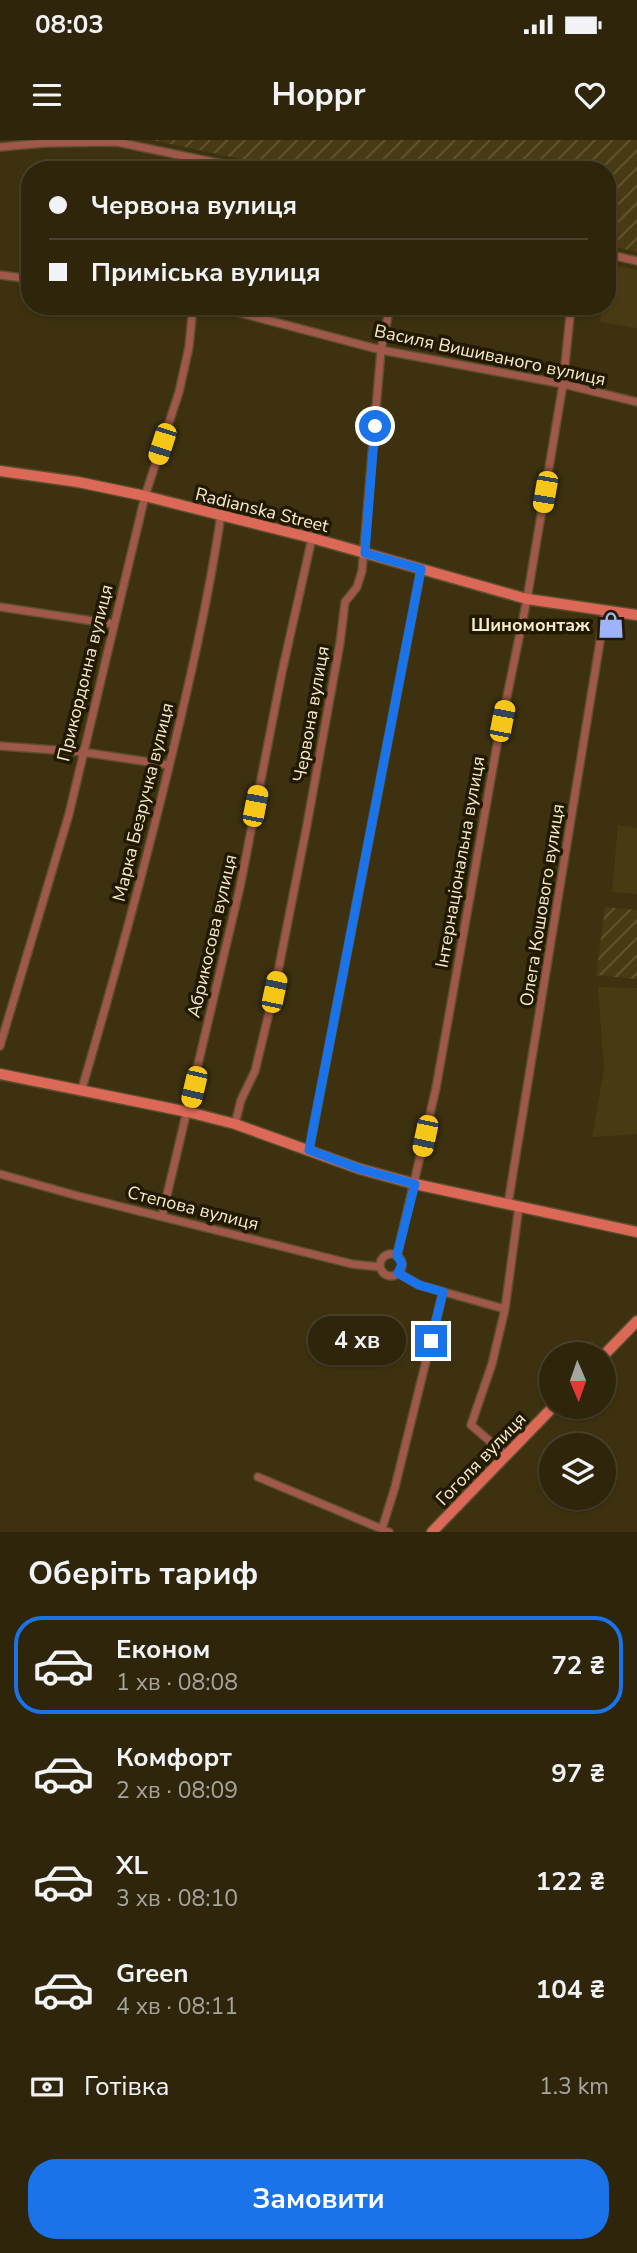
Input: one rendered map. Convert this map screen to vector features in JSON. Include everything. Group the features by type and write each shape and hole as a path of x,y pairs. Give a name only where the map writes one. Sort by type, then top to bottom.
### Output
{"street":[{"path":"0,146 117,142 214,161"},
{"path":"616,256 637,261"},
{"path":"0,275 21,278"},
{"name":"Прикордонна вулиця","path":"0,1046 69,814 145,496 179,392 189,347 192,315"},
{"name":"Василя Вишиваного вулиця","path":"248,315 381,350 563,384 637,402"},
{"name":"Червона вулиця","path":"235,1124 241,1100 256,1071 265,1032 306,830 345,602 357,587 365,553 381,350 388,315"},
{"name":"Інтернаціональна вулиця","path":"397,1255 436,1088 497,745 527,599 563,384 570,315"},
{"name":"Radianska Street","path":"0,471 78,482 145,496 312,538 527,599 637,615"},
{"name":"Марка Безручка вулиця","path":"81,1092 115,975 169,765 197,647 221,515"},
{"name":"Абрикосова вулиця","path":"162,1216 240,887 282,672 312,538"},
{"path":"309,1150 421,569"},
{"path":"0,607 113,624"},
{"name":"Олега Кошового вулиця","path":"506,1455 471,1425 492,1364 505,1309 514,1205 605,611"},
{"path":"0,746 82,752 169,765"},
{"path":"0,1074 188,1112 235,1124 360,1169 415,1184 637,1232"},
{"name":"Степова вулиця","path":"0,1174 352,1264 380,1267"},
{"path":"398,1273 402,1264 397,1255 383,1256 380,1267 388,1275 398,1273 419,1285 505,1309"},
{"path":"258,1477 386,1531 443,1292"},
{"path":"616,1343 637,1321"},
{"name":"Гоголя вулиця","path":"432,1532 541,1419"}],"shaded area":[{"path":"152,140 637,140 637,252 616,247 616,161 250,161"},
{"path":"616,266 637,270 637,328 600,322 601,315 616,315"},
{"path":"618,825 637,828 637,894 612,892"},
{"path":"605,907 637,910 637,979 596,975"},
{"path":"598,987 637,988 637,1134 592,1137 604,1070"}],"place":[{"name":"Шиномонтаж","path":"611,625"}],"route":[{"path":"375,426 365,553 421,569 309,1150 360,1169 415,1184 397,1255 402,1264 398,1273 419,1285 443,1292 431,1341"}]}
